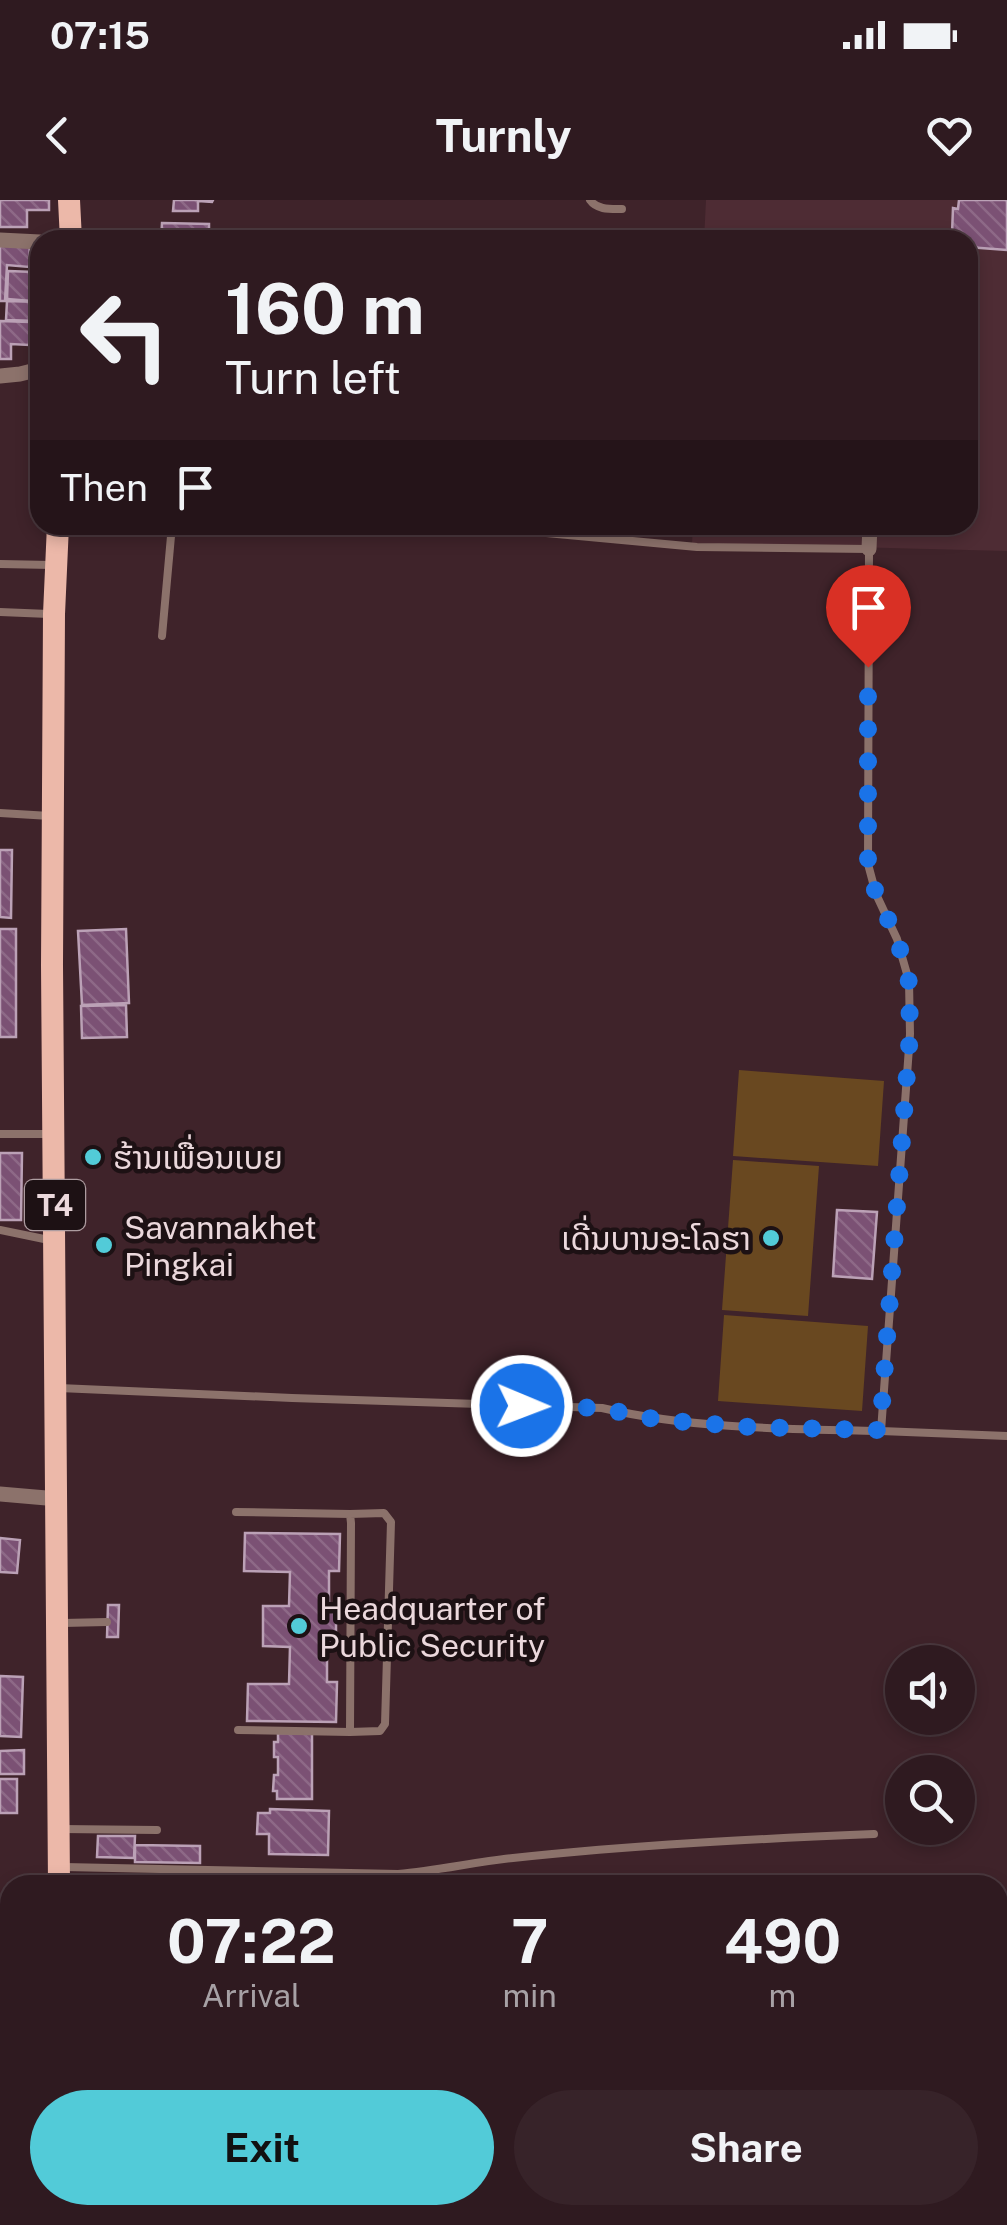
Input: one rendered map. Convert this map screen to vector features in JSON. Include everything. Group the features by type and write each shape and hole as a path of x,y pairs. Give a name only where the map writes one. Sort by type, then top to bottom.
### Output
{"main road":[{"path":"69,200 70,230"},
{"name":"T4","path":"58,535 54,614 54,1134 60,1875"}],"street":[{"path":"0,240 30,242"},
{"path":"0,376 30,371"},
{"path":"869,549 870,535"},
{"path":"0,1494 58,1499"}],"lane":[{"path":"590,200 605,209 622,209"},
{"path":"162,636 171,535"},
{"path":"565,535 696,548 869,549 868,864 876,894 897,938 909,982 910,1016 880,1430"},
{"path":"0,564 57,565"},
{"path":"0,612 54,614"},
{"path":"0,813 54,817"},
{"path":"0,1134 54,1134"},
{"path":"0,1230 55,1242"},
{"path":"56,1388 602,1408 641,1417 751,1427 1007,1436"},
{"path":"236,1512 384,1514 392,1522 385,1724 380,1731 238,1730"},
{"path":"350,1514 350,1732"},
{"path":"58,1623 107,1622"},
{"path":"60,1829 157,1830"},
{"path":"229,1875 398,1874 510,1858 717,1841 874,1834"},
{"path":"438,1871 438,1875"}],"shaded area":[{"path":"706,200 1007,200 1007,551 692,543 692,535 978,535 978,230 704,230"},
{"path":"739,1070 884,1081 878,1166 733,1156"},
{"name":"ເດີ່ນບານອະໂລຮາ","path":"733,1160 819,1166 808,1316 722,1310"},
{"path":"724,1315 868,1326 862,1411 718,1401"}],"building":[{"path":"0,200 49,200 49,210 27,210 27,227 0,227"},
{"path":"174,200 213,200 198,201 198,211 173,211"},
{"path":"959,200 1007,200 1007,250 978,248 978,230 952,230 953,208 958,209"},
{"path":"162,223 209,224 209,230 162,230"},
{"path":"0,241 30,242 29,267 7,265 5,301 0,301"},
{"path":"8,271 30,272 30,301 7,299"},
{"path":"7,301 30,302 30,321 6,320"},
{"path":"0,321 30,322 29,345 11,344 11,359 0,359"},
{"path":"0,850 12,850 11,918 0,917"},
{"path":"0,929 16,929 16,1037 0,1037"},
{"path":"126,929 129,1003 82,1005 78,931"},
{"path":"126,1005 127,1037 82,1038 81,1006"},
{"path":"0,1153 22,1153 21,1220 0,1220"},
{"path":"837,1210 877,1212 872,1279 833,1276"},
{"name":"Headquarter of Public Security","path":"245,1533 340,1534 339,1571 329,1571 329,1605 336,1605 336,1648 327,1648 327,1682 337,1682 336,1722 247,1721 248,1684 289,1684 290,1647 263,1646 263,1606 289,1606 290,1572 244,1571"},
{"path":"0,1538 20,1540 17,1573 0,1572"},
{"path":"108,1605 119,1605 118,1637 107,1637"},
{"path":"0,1676 23,1677 21,1737 0,1736"},
{"path":"278,1733 312,1733 312,1799 277,1799 277,1791 273,1791 274,1775 278,1775 274,1742 278,1742"},
{"path":"24,1750 24,1774 0,1774 0,1751"},
{"path":"0,1779 17,1779 17,1813 0,1813"},
{"path":"270,1809 329,1811 328,1855 269,1854 269,1834 257,1834 258,1813 270,1813"},
{"path":"98,1836 135,1836 134,1858 97,1857"},
{"path":"135,1845 200,1846 200,1863 135,1862"}],"place":[{"name":"ຮ້ານເພື່ອນເບຍ","path":"93,1157"},
{"name":"ເດີ່ນບານອະໂລຮາ","path":"771,1238"},
{"name":"Savannakhet Pingkai","path":"104,1245"},
{"name":"Headquarter of Public Security","path":"299,1626"}],"route":[{"path":"522,1406 602,1408 641,1417 751,1427 880,1430 910,1034 909,982 897,938 876,894 868,864 868,667"}]}
